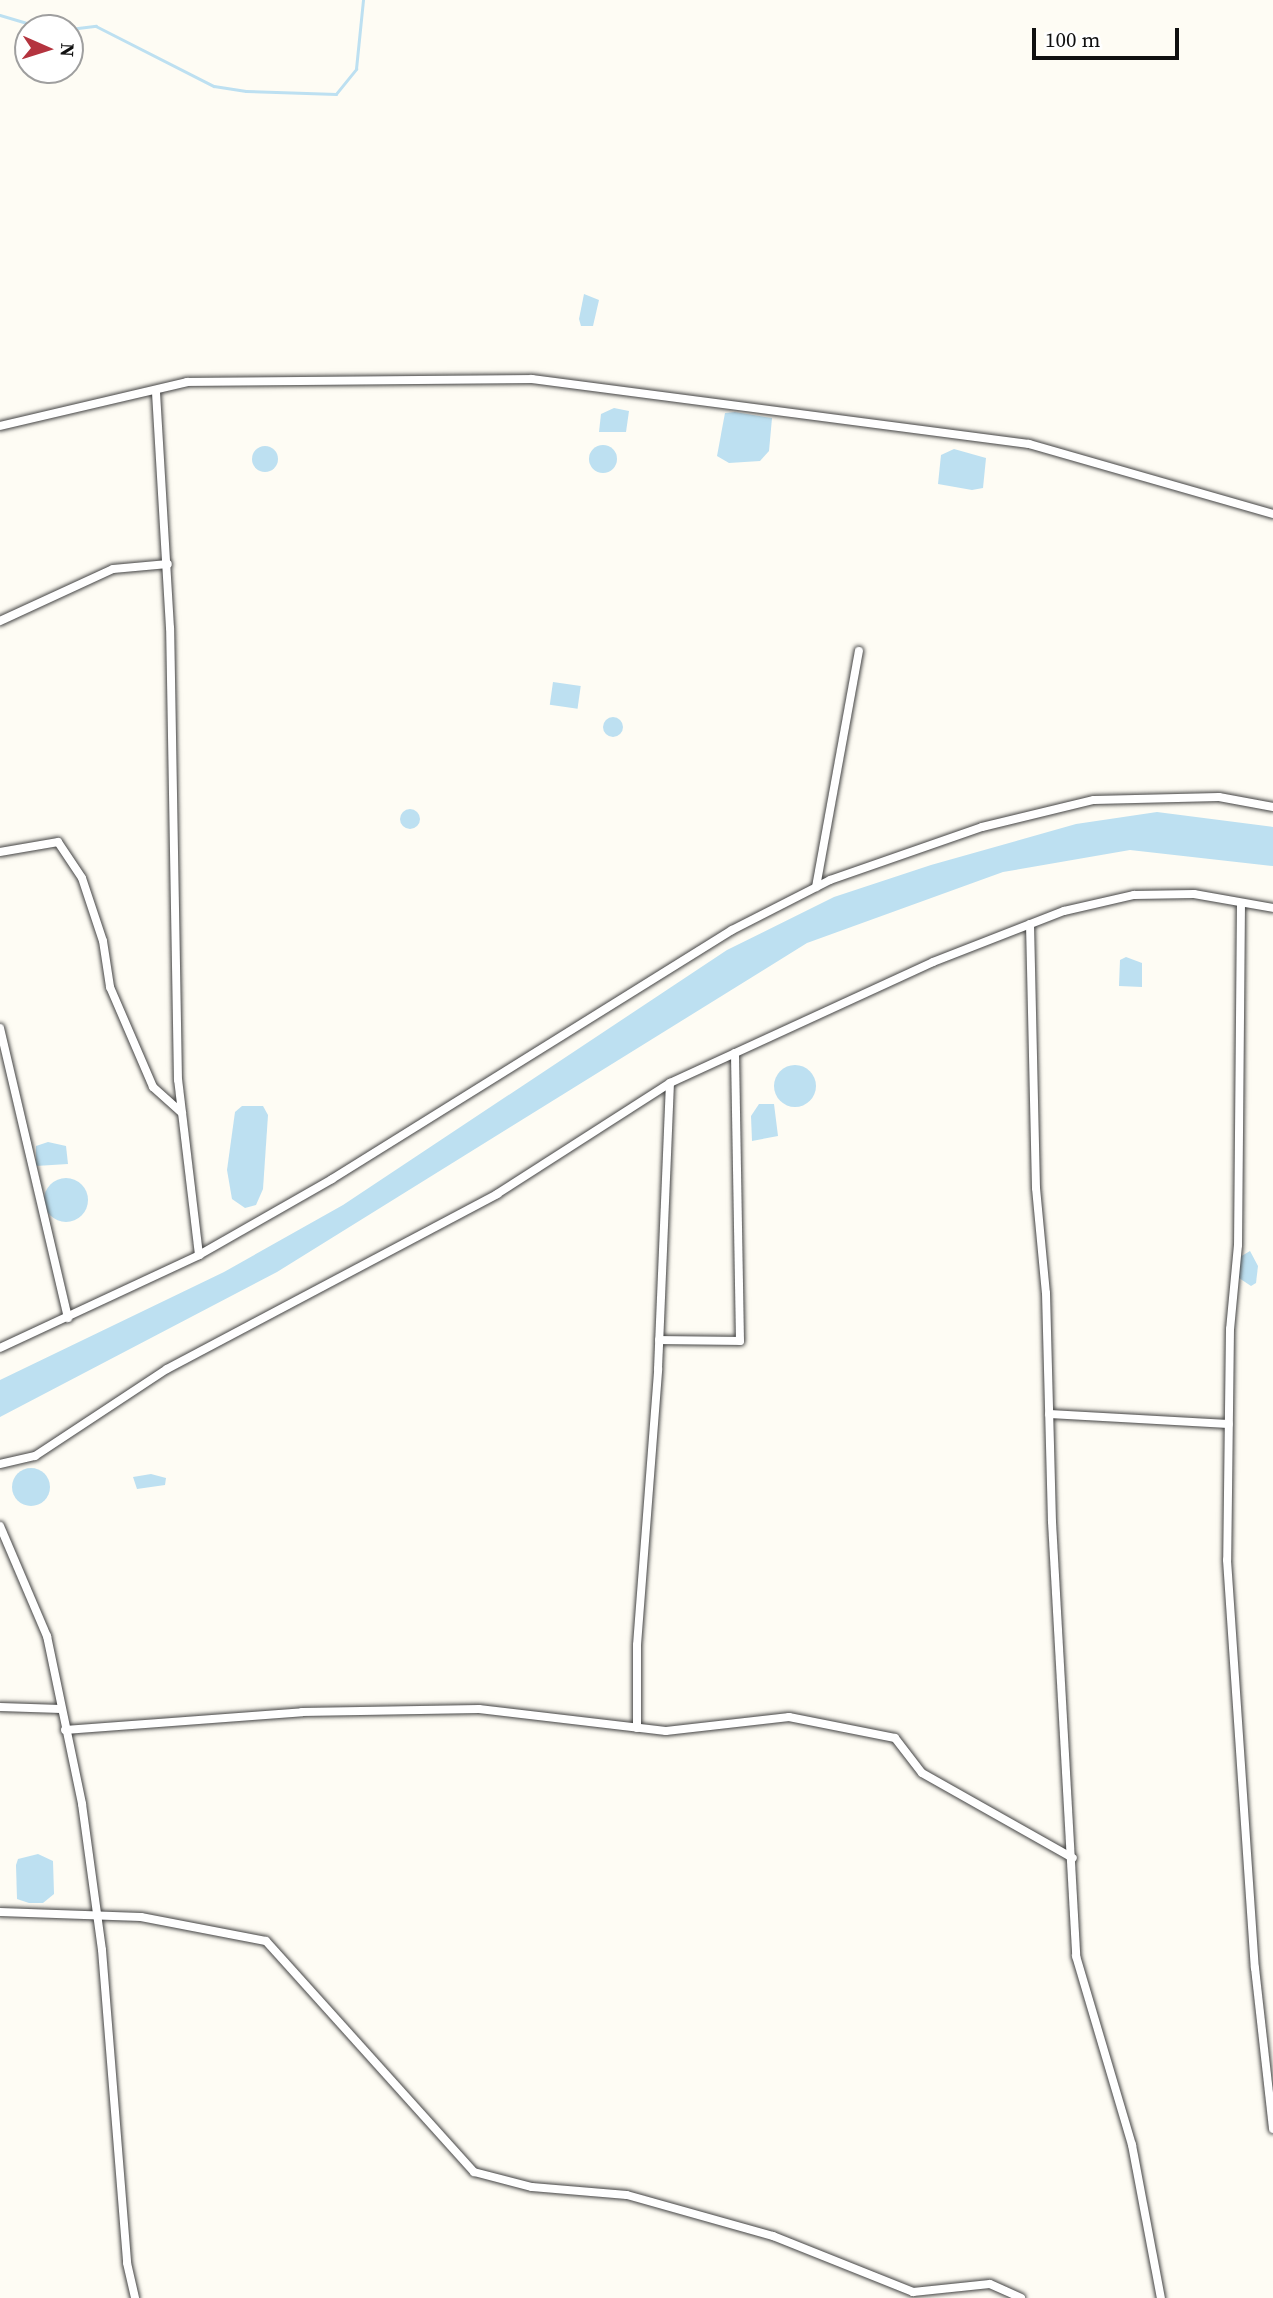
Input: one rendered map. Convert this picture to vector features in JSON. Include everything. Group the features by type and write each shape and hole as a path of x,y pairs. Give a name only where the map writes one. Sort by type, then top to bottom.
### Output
{"street":[{"path":"0,426 187,382 532,379 1029,444 1273,514"},
{"path":"156,390 168,564 182,1113 199,1255"},
{"path":"0,621 113,569 168,564"},
{"path":"816,887 859,650"},
{"path":"0,1348 199,1255 332,1179 732,930 816,887 982,827 1094,800 1219,797 1273,807"},
{"path":"0,852 58,842 82,878 103,941 110,987 153,1087 182,1113"},
{"path":"0,1464 35,1457 167,1369 498,1194 670,1083 933,962 1064,911 1134,895 1194,894 1273,908"},
{"path":"1241,903 1238,1245 1230,1329 1227,1560 1234,1704 1247,1812 1266,2095 1273,2129"},
{"path":"1030,924 1036,1188 1046,1293 1049,1414 1076,1956 1132,2145 1161,2298"},
{"path":"0,1028 68,1318"},
{"path":"659,1340 740,1341 735,1053"},
{"path":"637,1728 637,1644 659,1340 670,1083"},
{"path":"1049,1414 1229,1424"},
{"path":"0,1526 47,1636 82,1804 97,1916 127,2263 135,2298"},
{"path":"0,1707 61,1709"},
{"path":"65,1730 302,1712 479,1709 666,1731 789,1717 895,1738 922,1773 1073,1858"},
{"path":"0,1912 141,1917 266,1941 474,2172 532,2187 627,2195 773,2235 913,2292 990,2284 1021,2298"}],"water":[{"path":"584,294 599,300 593,326 581,326 579,319"},
{"path":"614,408 629,411 626,432 599,432 601,414"},
{"path":"725,413 772,418 769,451 760,461 729,463 717,456"},
{"path":"603,445 613,449 617,459 613,469 603,473 593,469 589,459 593,449"},
{"path":"265,446 274,450 278,459 274,468 265,472 256,468 252,459 256,450"},
{"path":"954,449 986,458 983,488 972,490 938,484 941,455"},
{"path":"553,682 581,686 578,709 550,705"},
{"path":"609,717 617,717 623,727 617,737 609,737 603,731 603,723"},
{"path":"410,809 417,812 420,819 417,826 410,829 403,826 400,819 403,812"},
{"path":"1157,812 1273,827 1273,866 1130,850 1003,872 807,943 277,1272 0,1417 0,1380 224,1272 343,1205 727,950 834,897 931,865 1076,824"},
{"path":"1126,957 1142,963 1142,987 1119,986 1120,960"},
{"path":"795,1065 810,1071 816,1086 810,1101 795,1107 780,1101 774,1086 780,1071"},
{"path":"759,1104 774,1104 778,1136 752,1141 751,1116"},
{"path":"242,1106 263,1106 268,1115 263,1189 256,1205 245,1208 232,1199 227,1170 235,1112"},
{"path":"48,1142 66,1146 68,1164 36,1166 36,1146"},
{"path":"66,1178 75,1179 82,1184 87,1191 87,1209 82,1216 75,1221 66,1222 57,1221 50,1216 45,1209 44,1200 45,1191 50,1184 57,1179"},
{"path":"1250,1251 1258,1266 1256,1283 1251,1286 1239,1278 1240,1257"},
{"path":"31,1468 44,1474 50,1487 44,1500 31,1506 18,1500 12,1487 18,1474"},
{"path":"151,1474 166,1478 165,1485 137,1489 133,1477"},
{"path":"38,1854 53,1861 54,1894 43,1903 29,1903 17,1899 16,1865 18,1859"}],"waterway":[{"path":"84,27 96,26 214,86 246,91 336,94 356,69 363,0"},
{"path":"0,15 14,19"}]}
